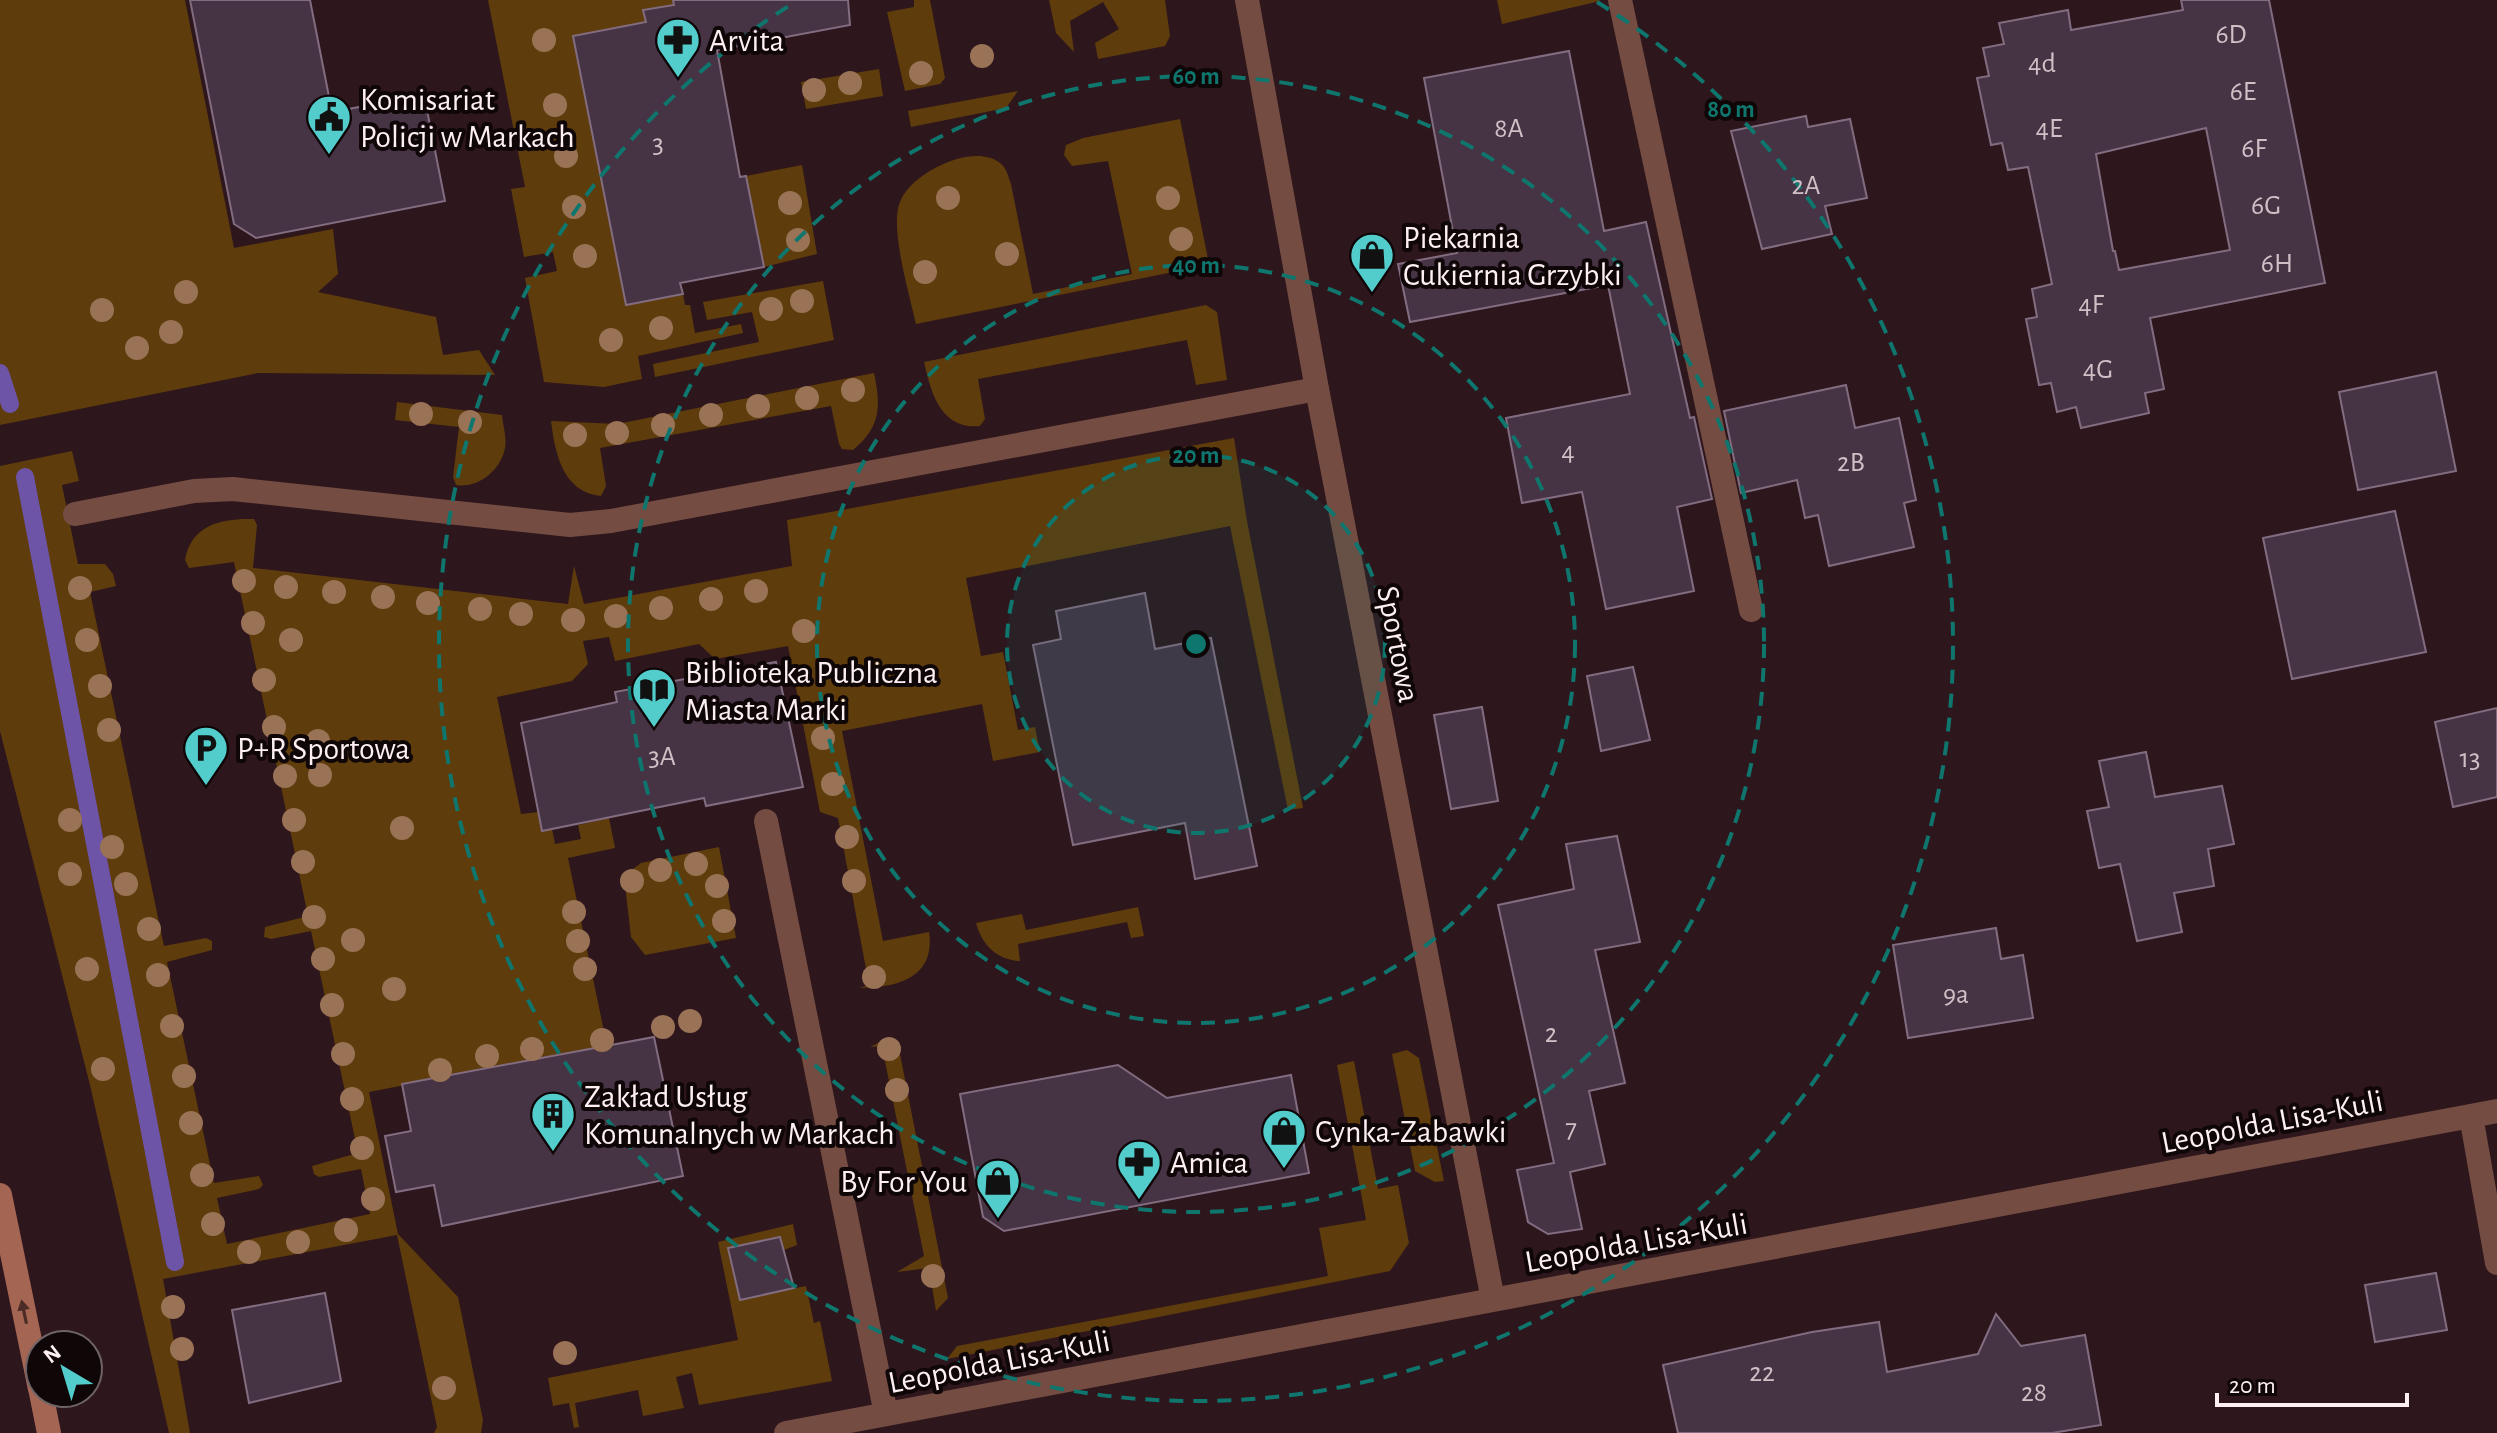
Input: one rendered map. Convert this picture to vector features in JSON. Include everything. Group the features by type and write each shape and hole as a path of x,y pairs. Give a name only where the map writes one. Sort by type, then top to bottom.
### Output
{"main road":[{"path":"0,1195 27,1329"},
{"path":"44,1409 49,1433"}],"street":[{"name":"Sportowa","path":"1247,0 1317,389 1493,1300"},
{"path":"1620,0 1751,610"},
{"path":"75,514 194,491 233,489 570,525 626,518 1317,389"},
{"path":"766,821 886,1414"},
{"name":"Leopolda Lisa-Kuli","path":"786,1433 2497,1111"},
{"path":"2471,1116 2497,1263"}],"shaded area":[{"path":"0,0 185,0 234,248 333,229 338,274 318,292 436,317 443,355 479,350 495,375 258,373 0,425"},
{"path":"488,0 673,0 674,5 644,11 646,22 573,36 626,304 683,294 685,305 690,305 695,333 741,324 743,333 638,356 642,379 604,387 544,382 525,278 557,271 553,252 524,257 511,189 525,187"},
{"path":"914,0 930,0 945,78 940,84 905,91 887,12 914,7"},
{"path":"1049,0 1165,0 1170,36 1165,46 1098,59 1095,43 1119,29 1103,2 1070,21 1074,52 1056,33"},
{"path":"1497,0 1599,0 1600,1 1502,24"},
{"path":"879,69 883,96 806,109 801,82"},
{"path":"1018,91 1006,108 911,127 908,111"},
{"path":"1180,119 1208,259 1198,267 916,324 902,262 897,213 906,191 916,181 929,171 959,158 988,157 1000,163 1011,184 1033,294 1132,274 1108,161 1072,166 1064,155 1066,145 1083,138"},
{"path":"802,165 817,254 764,267 746,176"},
{"path":"823,281 834,340 655,377 653,364 759,342 752,312 707,320 703,302"},
{"path":"1206,305 1217,312 1227,380 1196,385 1187,340 978,379 985,419 980,426 966,426 955,422 940,407 924,362"},
{"path":"874,373 877,415 869,433 853,450 842,449 839,444 831,406 600,448 606,486 601,496 588,493 569,479 555,445 551,421 617,424"},
{"path":"397,402 502,415 505,444 499,464 480,481 456,485 453,477 459,427 395,420"},
{"path":"1234,438 1247,521 1303,808 1288,810 1230,526 966,578 981,656 1003,652 1018,730 1035,727 1040,752 993,761 982,704 842,731 883,941 929,932 926,961 910,978 886,986 859,988 869,985 838,818 820,812 788,646 715,659 699,644 615,661 609,637 583,641 588,664 572,681 497,697 521,814 539,812 542,831 552,829 555,844 581,839 578,825 609,818 615,848 568,858 607,1046 369,1092 398,1234 458,1297 483,1420 481,1433 434,1433 437,1427 397,1235 163,1279 190,1433 169,1433 90,1085 0,731 0,466 72,451 79,481 62,485 78,564 105,564 113,574 116,586 90,592 164,946 206,938 212,941 212,950 167,962 214,1183 259,1176 263,1185 259,1189 217,1198 227,1244 370,1214 361,1169 319,1177 314,1174 312,1166 358,1153 311,931 271,939 264,937 265,927 308,916 234,562 189,568 185,560 188,548 201,531 220,522 254,519 257,525 253,568 568,604 574,566 584,604 792,566 787,520"},
{"path":"719,847 736,938 645,955 631,937 624,876 641,863"},
{"path":"1138,907 1144,936 1131,938 1127,922 1018,944 1020,961 1004,958 992,950 982,938 976,923 1022,914 1026,930"},
{"path":"890,1037 898,1044 948,1298 936,1311 929,1268 897,1272 924,1256 882,1046 870,1047"},
{"path":"1407,1050 1419,1058 1444,1181 1435,1182 1415,1171 1392,1054"},
{"path":"1354,1061 1378,1189 1398,1185 1409,1243 1390,1271 947,1359 957,1346 1328,1276 1319,1228 1366,1220 1337,1065"},
{"path":"793,1224 797,1245 784,1250 779,1237 729,1248 740,1299 806,1286 814,1323 820,1321 832,1381 699,1405 692,1373 676,1377 684,1408 643,1416 638,1390 575,1403 579,1427 574,1428 569,1403 553,1406 548,1378 738,1340 718,1242"}],"building":[{"name":"Komisariat Policji w Markach","path":"190,0 310,0 332,112 424,95 445,201 256,238 234,224"},
{"path":"673,0 848,0 850,25 717,50 740,177 746,176 764,267 680,283 683,294 626,305 573,36 646,22 643,10 674,5"},
{"path":"2181,0 2269,0 2325,283 2150,318 2164,389 2145,393 2149,413 2081,428 2076,407 2057,412 2051,383 2039,385 2026,319 2037,317 2032,289 2052,284 2028,167 2008,170 2002,143 1991,145 1977,78 1989,76 1983,48 2004,44 1999,23 2068,10 2071,30 2183,10","holes":["2206,128 2230,250 2119,270 2096,154"]},
{"path":"1569,51 1604,231 1646,222 1690,418 1694,417 1712,499 1677,507 1694,591 1606,609 1582,492 1522,503 1506,418 1630,394 1608,285 1410,322 1398,264 1457,253 1424,78"},
{"path":"1806,116 1808,127 1850,119 1867,198 1825,206 1832,234 1762,249 1731,131"},
{"path":"2436,372 2456,471 2358,490 2339,392"},
{"path":"1846,385 1855,428 1899,418 1916,500 1904,503 1914,547 1829,566 1818,515 1805,518 1797,480 1741,493 1724,411"},
{"path":"2395,511 2426,652 2292,679 2263,538"},
{"path":"1145,593 1155,649 1211,638 1257,866 1195,879 1185,823 1073,845 1033,645 1061,639 1056,611"},
{"path":"776,662 803,787 706,806 704,798 542,831 521,723 617,702 615,692"},
{"path":"1633,667 1650,740 1601,751 1587,676"},
{"path":"1482,707 1498,801 1451,809 1434,715"},
{"path":"2497,708 2497,797 2453,807 2435,722"},
{"path":"2146,752 2155,797 2222,786 2234,844 2208,849 2214,886 2174,893 2182,932 2137,941 2120,864 2099,868 2087,811 2109,807 2099,761"},
{"path":"1617,836 1640,942 1595,950 1625,1083 1589,1091 1605,1164 1570,1172 1582,1229 1548,1234 1528,1222 1517,1170 1554,1163 1498,905 1574,889 1566,844"},
{"path":"1996,928 2001,959 2023,955 2033,1018 1908,1038 1893,945"},
{"name":"Zakład Usług Komunalnych w Markach","path":"654,1037 683,1176 442,1226 434,1185 396,1192 385,1136 411,1131 402,1084"},
{"path":"1118,1065 1167,1098 1291,1075 1309,1173 1004,1231 983,1217 960,1094"},
{"path":"780,1237 794,1288 740,1300 728,1248"},
{"path":"2436,1273 2447,1330 2375,1342 2365,1285"},
{"path":"325,1293 341,1381 249,1403 232,1310"},
{"path":"1996,1314 2021,1346 2085,1335 2101,1425 2052,1433 1678,1433 1663,1365 1812,1332 1879,1322 1887,1372 1978,1354"}],"waterway":[{"path":"0,373 10,404"},
{"path":"25,477 175,1262"}],"place":[{"name":"Arvita","path":"678,79"},
{"name":"Komisariat Policji w Markach","path":"329,156"},
{"name":"Piekarnia Cukiernia Grzybki","path":"1372,294"},
{"name":"Biblioteka Publiczna Miasta Marki","path":"654,729"},
{"name":"P+R Sportowa","path":"206,787"},
{"name":"Zakład Usług Komunalnych w Markach","path":"553,1153"},
{"name":"Cynka-Zabawki","path":"1284,1170"},
{"name":"Amica","path":"1139,1201"},
{"name":"By For You","path":"998,1220"}]}
